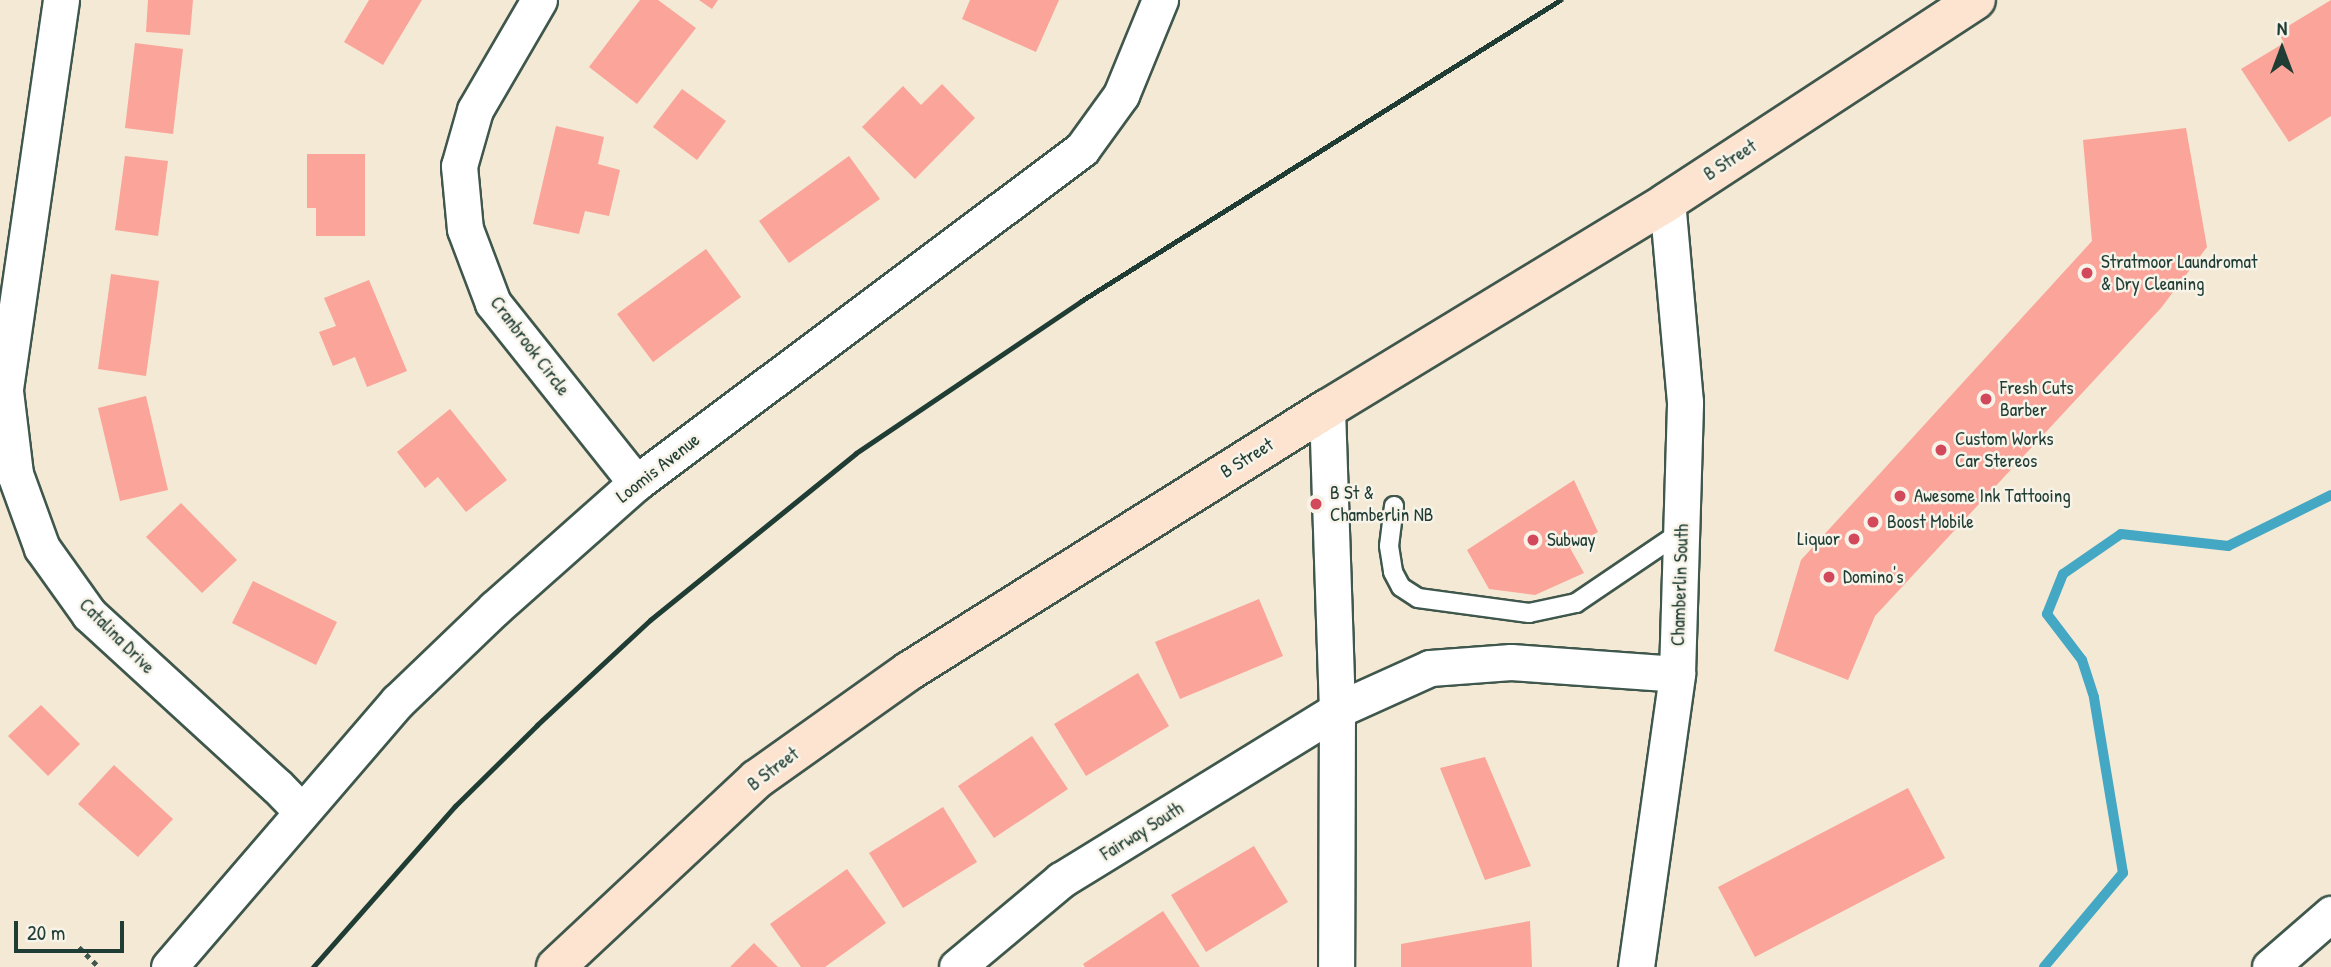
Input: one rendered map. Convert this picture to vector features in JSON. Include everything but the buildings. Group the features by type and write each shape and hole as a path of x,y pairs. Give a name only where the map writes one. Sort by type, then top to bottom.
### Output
{"main road":[{"name":"B Street","path":"556,967 768,772 909,671 1326,409 1667,202 1976,0"}],"street":[{"name":"Catalina Drive","path":"61,0 5,391 15,474 43,548 89,614 278,786 301,811"},
{"name":"Cranbrook Circle","path":"540,0 475,110 459,166 465,229 493,303 636,483"},
{"name":"Loomis Avenue","path":"169,967 398,701 495,608 636,483 1082,149 1121,95 1160,0"},
{"name":"Chamberlin South","path":"1636,967 1677,674 1685,402 1667,202"},
{"path":"1326,409 1337,710 1336,967"},
{"name":"Fairway South","path":"957,967 1061,880 1337,710 1430,668 1511,662 1677,674"},
{"path":"2270,967 2331,914"}],"lane":[{"path":"1394,506 1389,545 1393,572 1401,587 1418,598 1529,613 1576,603 1681,532"}],"path":[{"path":"79,947 99,967"}],"waterway":[{"path":"2044,967 2123,873 2094,697 2082,660 2047,614 2063,574 2121,534 2228,546 2331,495"}],"railway":[{"path":"313,967 455,806 537,725 650,620 856,453 1081,301 1560,0"}],"place":[{"name":"Stratmoor Laundromat & Dry Cleaning","path":"2087,273"},
{"name":"Fresh Cuts Barber","path":"1986,399"},
{"name":"Custom Works Car Stereos","path":"1941,450"},
{"name":"Awesome Ink Tattooing","path":"1900,496"},
{"name":"B St & Chamberlin NB","path":"1316,504"},
{"name":"Boost Mobile","path":"1873,522"},
{"name":"Liquor","path":"1854,539"},
{"name":"Subway","path":"1533,540"},
{"name":"Domino's","path":"1829,577"}]}
